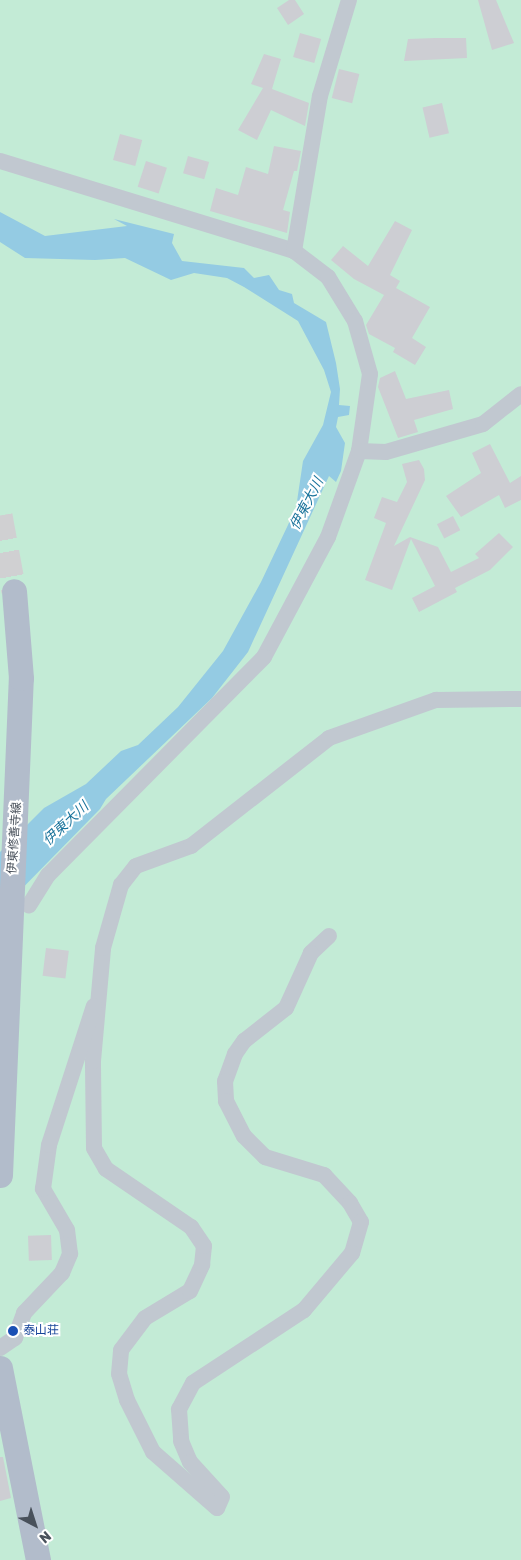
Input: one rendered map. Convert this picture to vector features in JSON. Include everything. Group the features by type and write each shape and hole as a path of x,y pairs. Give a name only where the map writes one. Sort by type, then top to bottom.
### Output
{"main road":[{"name":"伊東修善寺線","path":"0,1175 4,924 20,900 17,806 21,678 14,590"},
{"path":"0,1368 38,1560"}],"street":[{"path":"294,251 320,96 349,0"},
{"path":"0,162 294,251 328,277 355,321 370,374 359,451 328,537 264,657 48,875 20,900"},
{"path":"359,451 386,452 483,424 521,394"},
{"path":"329,936 312,954 286,1008 244,1040 234,1054 225,1081 226,1100 244,1136 265,1157 324,1175 350,1203 361,1222 352,1253 304,1310 193,1383 179,1409 181,1441 190,1462 222,1497 217,1508 153,1452 127,1400 119,1374 122,1350 145,1318 190,1291 202,1265 204,1246 191,1227 106,1169 94,1148 93,1061 103,948 121,885 136,866 191,846 329,738 436,700 521,699"},
{"path":"0,1348 15,1338 24,1313 62,1273 70,1254 67,1230 43,1189 52,1135 90,1012 100,998"}],"green space":[{"path":"0,0 521,0 521,1560 0,1560"}],"water":[{"name":"伊東大川","path":"0,212 45,236 127,226 114,219 174,234 172,243 182,261 244,268 254,278 269,275 279,290 292,294 294,303 326,322 336,363 340,389 339,405 350,406 349,415 338,417 336,427 345,443 341,471 336,482 329,476 248,652 212,698 106,799 100,809 0,911 0,852 44,808 86,784 121,751 138,745 178,707 223,651 261,582 296,508 303,461 323,425 331,392 324,370 298,321 244,287 227,278 194,273 171,280 125,258 95,260 25,258 0,242"}],"building":[{"path":"289,0 295,0 304,14 288,25 277,8"},
{"path":"478,0 496,0 514,43 492,50"},
{"path":"300,33 321,39 314,63 293,57"},
{"path":"466,38 467,58 404,61 408,39"},
{"path":"264,54 281,59 272,89 309,103 305,126 271,110 257,140 238,130 263,88 251,84"},
{"path":"339,69 359,74 352,103 332,98"},
{"path":"442,103 449,133 429,138 423,107"},
{"path":"120,134 142,140 135,166 113,160"},
{"path":"274,146 301,151 297,171 294,171 283,210 290,212 287,233 210,211 216,188 238,195 246,167 268,174"},
{"path":"188,156 209,162 204,179 183,173"},
{"path":"146,161 167,168 159,193 138,187"},
{"path":"395,221 412,230 390,275 400,281 396,288 430,307 412,338 426,347 415,365 393,352 395,348 369,334 366,325 384,295 354,279 331,260 343,246 368,266"},
{"path":"395,371 406,399 449,390 453,409 414,420 418,432 398,438 378,387 380,378"},
{"path":"490,444 510,483 521,476 521,500 505,508 499,495 461,517 446,496 481,473 472,453"},
{"path":"419,460 424,469 425,480 394,546 410,537 438,547 451,572 479,558 475,554 499,533 513,547 490,570 455,588 457,592 419,612 412,598 435,586 411,539 392,590 365,580 386,523 374,518 382,497 397,502 407,482 402,464"},
{"path":"453,516 460,530 444,538 437,524"},
{"path":"46,948 69,951 65,979 43,976"},
{"path":"51,1235 52,1260 29,1261 28,1236"},
{"path":"0,1457 3,1457 11,1498 0,1501"}],"tunnel":[{"path":"0,515 14,591"}],"place":[{"name":"泰山荘","path":"13,1331"}]}
